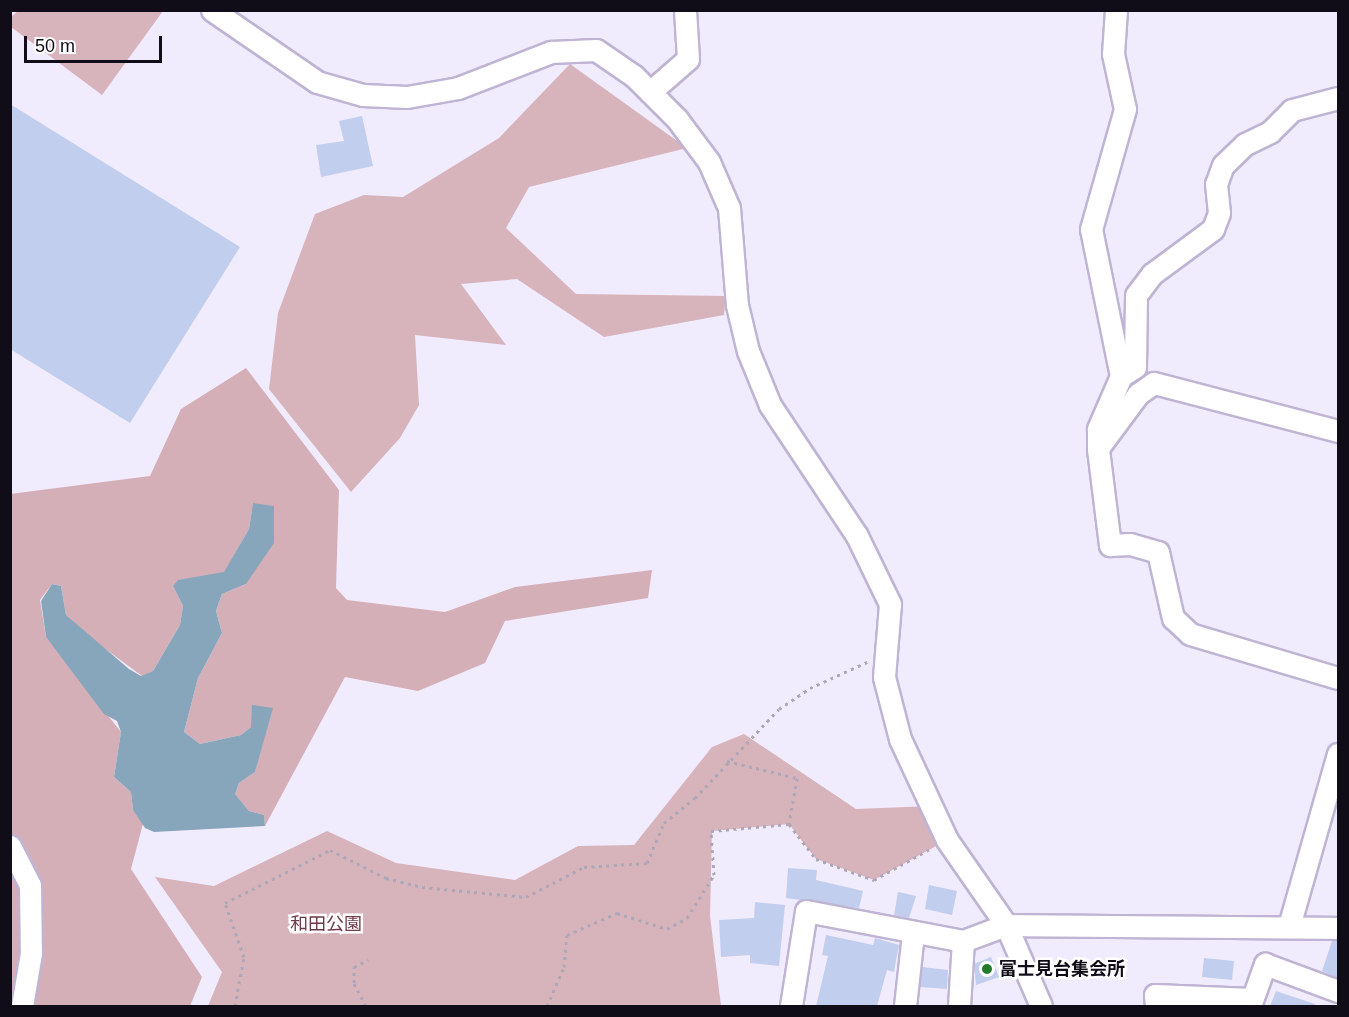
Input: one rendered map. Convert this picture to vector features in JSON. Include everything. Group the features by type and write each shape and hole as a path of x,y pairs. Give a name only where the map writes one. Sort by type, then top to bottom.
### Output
{"street":[{"path":"212,10 317,82 363,95 407,97 458,88 552,52 596,50 650,92 709,162 725,199 737,305 748,351 770,405 876,574 890,604 888,657 884,677 888,705 947,840 1006,925 1041,1006"},
{"path":"650,92 688,59 686,10"},
{"path":"1116,10 1113,54 1125,109 1091,229 1121,376"},
{"path":"1338,98 1292,110 1270,132 1245,144 1223,165 1216,184 1219,213 1214,229 1152,274 1136,295 1135,367 1121,376 1098,429 1098,449 1110,544 1130,544 1158,552 1173,618 1190,634 1338,678"},
{"path":"1098,449 1138,394 1154,383 1338,430"},
{"path":"1289,926 1338,754"},
{"path":"10,846 30,885 31,953 22,1006"},
{"path":"791,1006 806,911 913,934 963,941 1006,925 1338,928"},
{"path":"905,1006 913,934"},
{"path":"959,1006 963,941"},
{"path":"1156,1006 1155,995 1251,1003 1265,964 1338,991"}],"path":[{"path":"235,1006 244,957 225,903 330,850 386,878 422,887 526,897 584,867 648,863 664,823 695,798 727,761 779,709 810,688 861,663 888,657"},
{"path":"727,761 797,778 789,824 816,859 874,880 947,840"},
{"path":"547,1006 564,967 567,934 617,913 667,929 687,918 714,875 711,831 789,824"},
{"path":"366,1006 354,983 354,967 368,960"}],"green space":[{"path":"18,11 163,11 102,95 11,27 11,17"},
{"path":"570,64 687,148 529,187 506,228 576,294 726,296 724,315 604,337 517,279 461,284 506,345 415,335 419,405 400,438 351,492 269,389 278,313 315,214 364,195 403,197 499,138"},
{"name":"和田公園","path":"744,734 856,809 932,806 947,840 874,880 816,859 789,824 712,831 710,916 721,1006 208,1006 222,972 155,877 214,886 327,831 396,863 515,880 578,846 634,845 712,747"}],"shaded area":[{"path":"246,368 339,490 336,588 347,600 445,612 515,587 652,570 648,598 505,621 485,663 418,691 345,677 265,826 264,815 249,811 235,794 239,783 255,772 263,736 251,727 241,735 200,744 184,732 198,678 222,633 216,611 222,594 246,584 253,503 249,529 224,573 173,586 183,606 180,625 153,671 142,676 96,642 66,615 61,586 52,584 40,600 46,637 121,732 114,777 131,792 133,810 144,820 131,869 202,977 190,1006 11,1006 10,494 150,476 181,409"}],"water":[{"path":"253,503 274,506 274,543 246,584 222,594 216,611 222,633 198,678 184,732 200,744 241,735 251,727 252,705 273,708 255,772 239,783 235,794 249,811 264,815 265,826 154,832 145,828 133,810 131,792 114,777 121,732 117,721 104,714 46,637 41,601 52,584 61,586 66,615 129,669 141,676 153,671 180,625 183,606 173,586 178,580 224,572 249,529"}],"building":[{"path":"10,104 240,247 130,423 10,349"},
{"path":"362,116 373,166 321,177 316,145 344,141 339,121"},
{"path":"788,868 817,870 816,880 863,891 859,908 786,898"},
{"path":"929,885 957,891 952,915 925,909"},
{"path":"898,892 916,896 909,918 894,915"},
{"path":"755,902 785,905 779,966 750,963 750,955 721,957 719,920 754,918"},
{"path":"826,935 873,945 875,938 899,945 894,972 887,970 877,1006 816,1006 828,956 822,955"},
{"path":"1332,941 1338,941 1338,978 1322,971"},
{"path":"991,957 999,977 976,985 974,964"},
{"path":"1204,958 1234,961 1232,980 1202,977"},
{"path":"922,967 948,970 947,989 920,987"},
{"path":"1276,991 1315,1004 1314,1006 1270,1006"}],"place":[{"name":"富士見台集会所","path":"987,969"}]}
